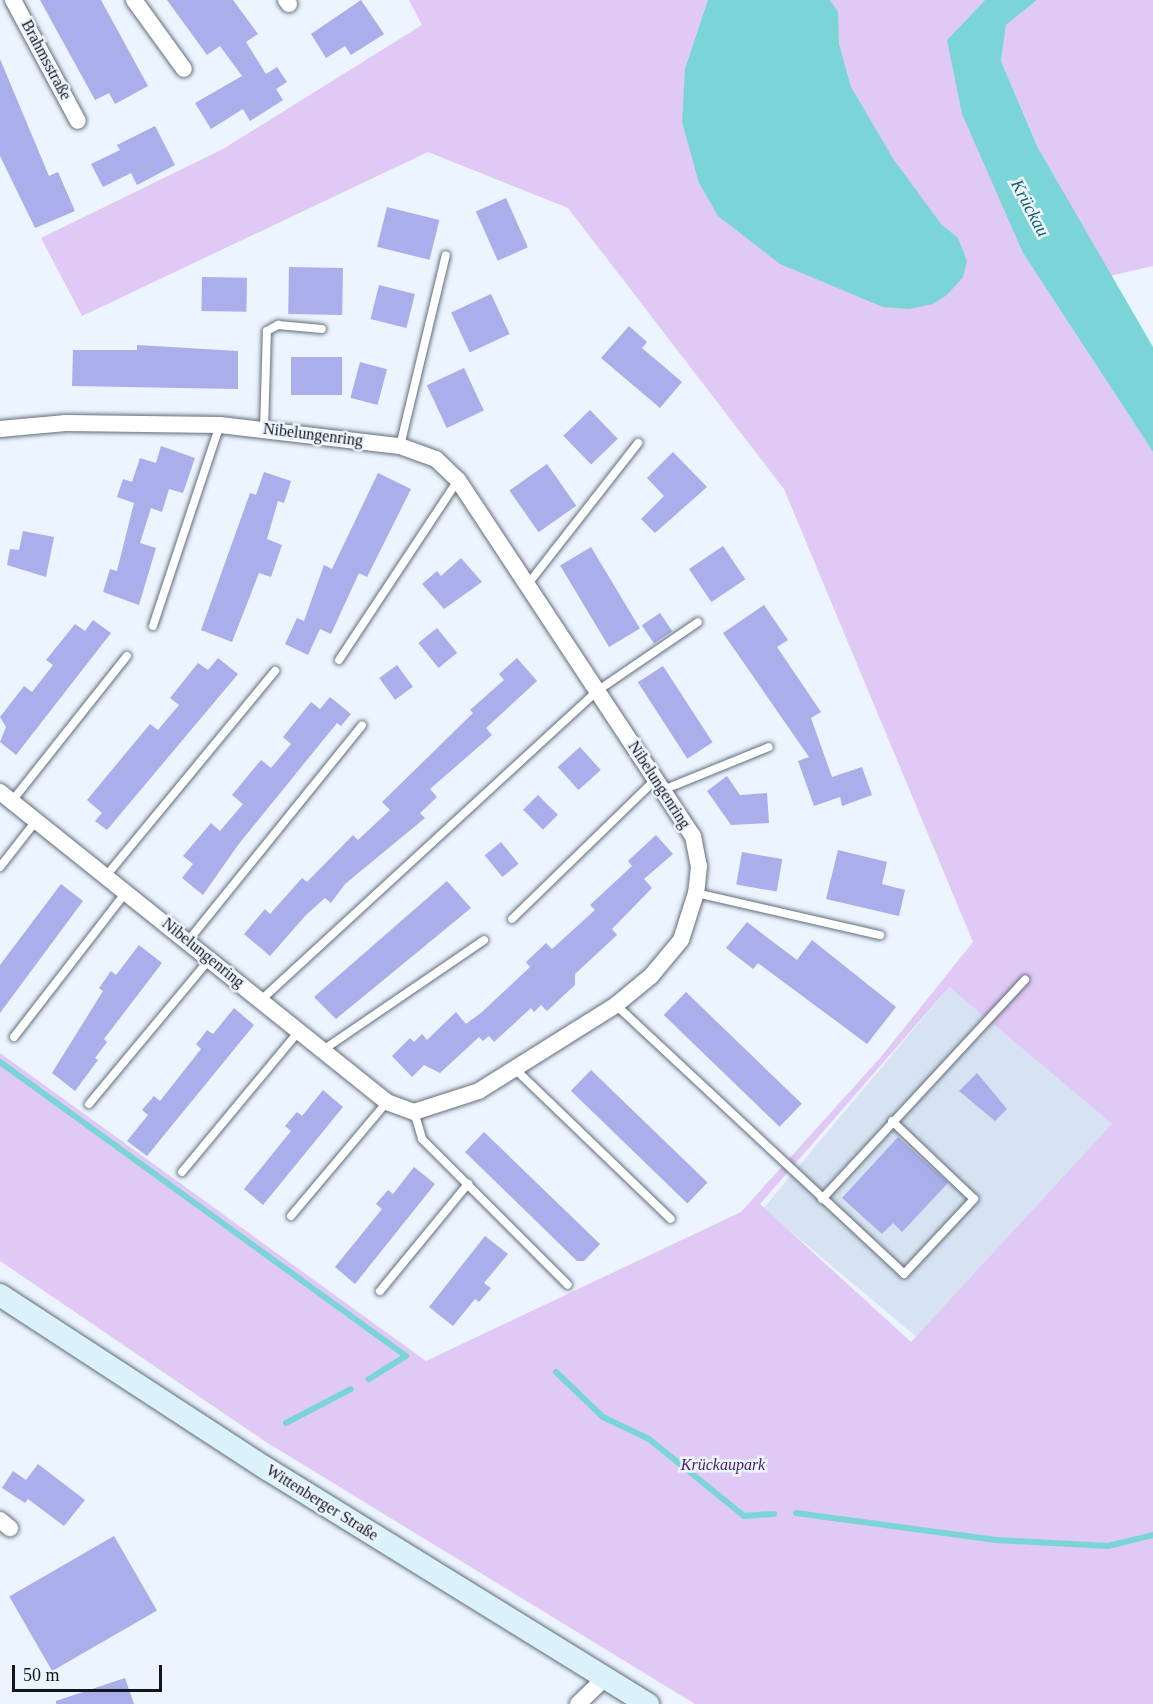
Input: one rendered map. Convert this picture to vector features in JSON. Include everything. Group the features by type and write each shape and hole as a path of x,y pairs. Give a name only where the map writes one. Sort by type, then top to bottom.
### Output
{"main road":[{"name":"Wittenberger Straße","path":"0,1295 267,1469 648,1704"}],"street":[{"name":"Brahmsstraße","path":"13,0 78,121"},
{"path":"134,0 184,69"},
{"name":"Nibelungenring","path":"0,429 66,423 220,425 400,446 436,459 458,480 693,836 699,866 696,893 681,939 651,976 616,1005 515,1070 449,1104 414,1112 387,1102 6,797"},
{"path":"578,1704 606,1677"}],"lane":[{"path":"400,446 446,255"},
{"path":"264,430 270,327 322,329"},
{"path":"153,626 220,425"},
{"path":"528,584 638,443"},
{"path":"339,660 458,480"},
{"path":"261,1000 597,691 698,622"},
{"path":"6,797 127,656"},
{"path":"106,876 275,671"},
{"path":"188,941 362,725"},
{"path":"512,919 659,785 769,747"},
{"path":"0,867 36,821"},
{"path":"14,1037 127,892"},
{"path":"696,893 880,935"},
{"path":"323,1050 484,939"},
{"path":"89,1104 210,959"},
{"path":"822,1199 1025,980"},
{"path":"616,1005 904,1274 975,1198 892,1121"},
{"path":"182,1172 299,1031"},
{"path":"515,1070 671,1219"},
{"path":"291,1216 387,1102"},
{"path":"414,1112 422,1139 568,1285"},
{"path":"380,1291 468,1184"}],"shaded area":[{"path":"949,987 1112,1124 926,1345 763,1208"}],"green space":[{"name":"Krückaupark","path":"409,0 985,0 947,40 1023,253 1153,452 1153,1704 695,1704 266,1442 0,1261 0,1053 426,1361 741,1212 880,1058 973,942 784,489 568,208 428,152 82,316 41,238 223,149 422,25","holes":["949,987 1112,1124 911,1342 760,1204"]},
{"path":"1037,0 1153,0 1153,266 1110,276 1038,148 1001,61 1006,25"}],"water":[{"path":"708,0 830,0 838,12 839,44 851,87 894,160 941,224 958,238 967,261 963,277 947,295 933,304 909,309 883,307 780,264 718,216 699,183 682,122 685,69"},
{"name":"Krückau","path":"985,0 1037,0 1006,25 1001,61 1038,148 1153,347 1153,452 1023,253 962,114 947,40"}],"building":[{"path":"40,0 101,0 148,86 115,104 109,93 95,100"},
{"path":"167,0 233,0 258,34 246,42 266,74 277,67 287,82 276,89 283,100 250,121 243,109 211,129 195,103 242,76 220,46 207,55"},
{"path":"361,0 384,34 351,55 345,46 326,58 311,34"},
{"path":"0,59 49,176 58,172 75,211 35,228 0,156"},
{"path":"155,126 175,165 137,185 131,173 103,187 91,164 120,150 117,145"},
{"path":"506,198 528,247 498,261 476,211"},
{"path":"387,207 439,220 429,260 377,247"},
{"path":"289,267 343,268 342,315 288,314"},
{"path":"202,277 247,278 246,312 201,311"},
{"path":"379,285 415,294 406,328 371,319"},
{"path":"491,294 510,334 470,352 451,313"},
{"path":"629,326 647,342 642,348 682,382 660,408 601,358"},
{"path":"137,345 238,351 238,389 72,386 73,350 137,350"},
{"path":"291,357 342,357 342,395 291,395"},
{"path":"360,362 387,369 377,405 350,398"},
{"path":"464,368 484,411 447,428 427,385"},
{"path":"590,410 618,439 591,464 563,436"},
{"path":"161,446 195,458 183,493 169,489 162,512 151,508 140,543 156,548 139,605 103,592 110,569 117,571 134,503 117,497 123,479 132,482 140,458 156,463"},
{"path":"673,452 707,487 655,533 641,519 664,496 647,478"},
{"path":"547,464 576,506 539,532 509,490"},
{"path":"264,472 291,481 284,503 278,501 267,539 282,545 271,577 259,573 232,642 201,630 250,493 256,495"},
{"path":"378,473 411,489 367,577 359,573 331,634 320,629 308,655 285,644 297,618 304,621 324,565 332,569"},
{"path":"23,531 54,537 46,577 7,565 10,549 19,550"},
{"path":"723,546 745,579 711,602 689,569"},
{"path":"591,547 640,628 609,647 560,566"},
{"path":"461,558 482,582 444,609 422,584 437,571 441,576"},
{"path":"764,605 788,640 777,647 821,712 811,718 832,777 862,767 872,795 842,806 840,797 814,806 798,761 809,757 723,633"},
{"path":"660,613 672,631 654,644 642,625"},
{"path":"93,620 111,633 16,755 0,742 6,727 0,717 24,686 32,692 53,665 46,660 75,624 85,631"},
{"path":"437,628 457,653 438,668 418,643"},
{"path":"218,658 238,674 107,830 95,821 102,813 87,800 150,724 158,730 179,705 170,698 198,663 208,670"},
{"path":"517,658 537,681 486,728 492,735 430,789 437,797 420,813 425,818 345,884 331,903 325,898 306,915 270,956 244,934 265,909 270,914 302,878 307,882 353,835 358,840 390,810 382,802 473,713 470,710 504,680 499,674"},
{"path":"397,665 413,687 395,700 379,678"},
{"path":"663,666 713,742 687,759 638,682"},
{"path":"330,697 351,714 341,726 337,723 238,845 203,895 182,878 193,864 183,856 211,823 220,831 243,804 232,795 261,760 271,768 291,744 283,737 311,702 320,709"},
{"path":"580,747 601,770 578,790 558,767"},
{"path":"727,776 740,795 767,793 769,823 731,825 707,791"},
{"path":"538,795 558,815 543,830 523,810"},
{"path":"656,835 673,854 644,879 652,888 612,929 617,935 575,974 575,985 547,1011 541,1005 534,1012 531,1008 494,1042 489,1036 483,1041 479,1037 440,1073 424,1065 412,1077 392,1056 410,1038 414,1042 422,1034 427,1040 456,1012 466,1024 482,1012 530,967 526,962 546,943 552,949 595,910 590,905 632,866 628,861"},
{"path":"501,842 519,864 502,877 485,855"},
{"path":"838,850 887,862 882,884 905,890 899,916 826,899"},
{"path":"742,852 782,859 777,892 736,884"},
{"path":"447,881 471,908 336,1019 314,997"},
{"path":"61,884 83,901 0,1013 0,965"},
{"path":"747,922 797,960 812,940 896,1007 867,1044 758,963 753,969 726,948"},
{"path":"139,945 162,963 104,1039 107,1042 95,1058 98,1060 75,1091 52,1073 103,991 99,988 111,971 116,975"},
{"path":"686,992 802,1104 780,1127 664,1015"},
{"path":"234,1008 254,1025 147,1156 127,1141 148,1115 142,1110 154,1096 160,1101 201,1049 196,1044 207,1030 213,1034"},
{"path":"591,1070 708,1183 687,1203 571,1091"},
{"path":"977,1073 1007,1109 995,1121 959,1091"},
{"path":"323,1090 343,1107 263,1205 244,1189 291,1131 285,1126 297,1112 302,1116"},
{"path":"484,1132 600,1244 584,1261 577,1261 465,1152"},
{"path":"898,1137 948,1183 902,1232 893,1223 882,1234 842,1198"},
{"path":"414,1167 435,1184 355,1284 335,1267 382,1209 376,1204 388,1190 393,1194"},
{"path":"485,1236 508,1254 484,1283 491,1288 479,1302 475,1299 453,1326 429,1307"},
{"path":"38,1464 85,1500 64,1526 28,1499 25,1503 2,1488 13,1471 26,1480"},
{"path":"114,1536 157,1610 52,1671 9,1596"},
{"path":"125,1678 134,1704 56,1704 56,1701"}],"waterway":[{"path":"0,1062 406,1356 369,1379"},
{"path":"556,1372 603,1417 649,1439 744,1516 774,1514"},
{"path":"286,1423 351,1389"},
{"path":"796,1513 996,1540 1108,1546 1153,1535"}]}
